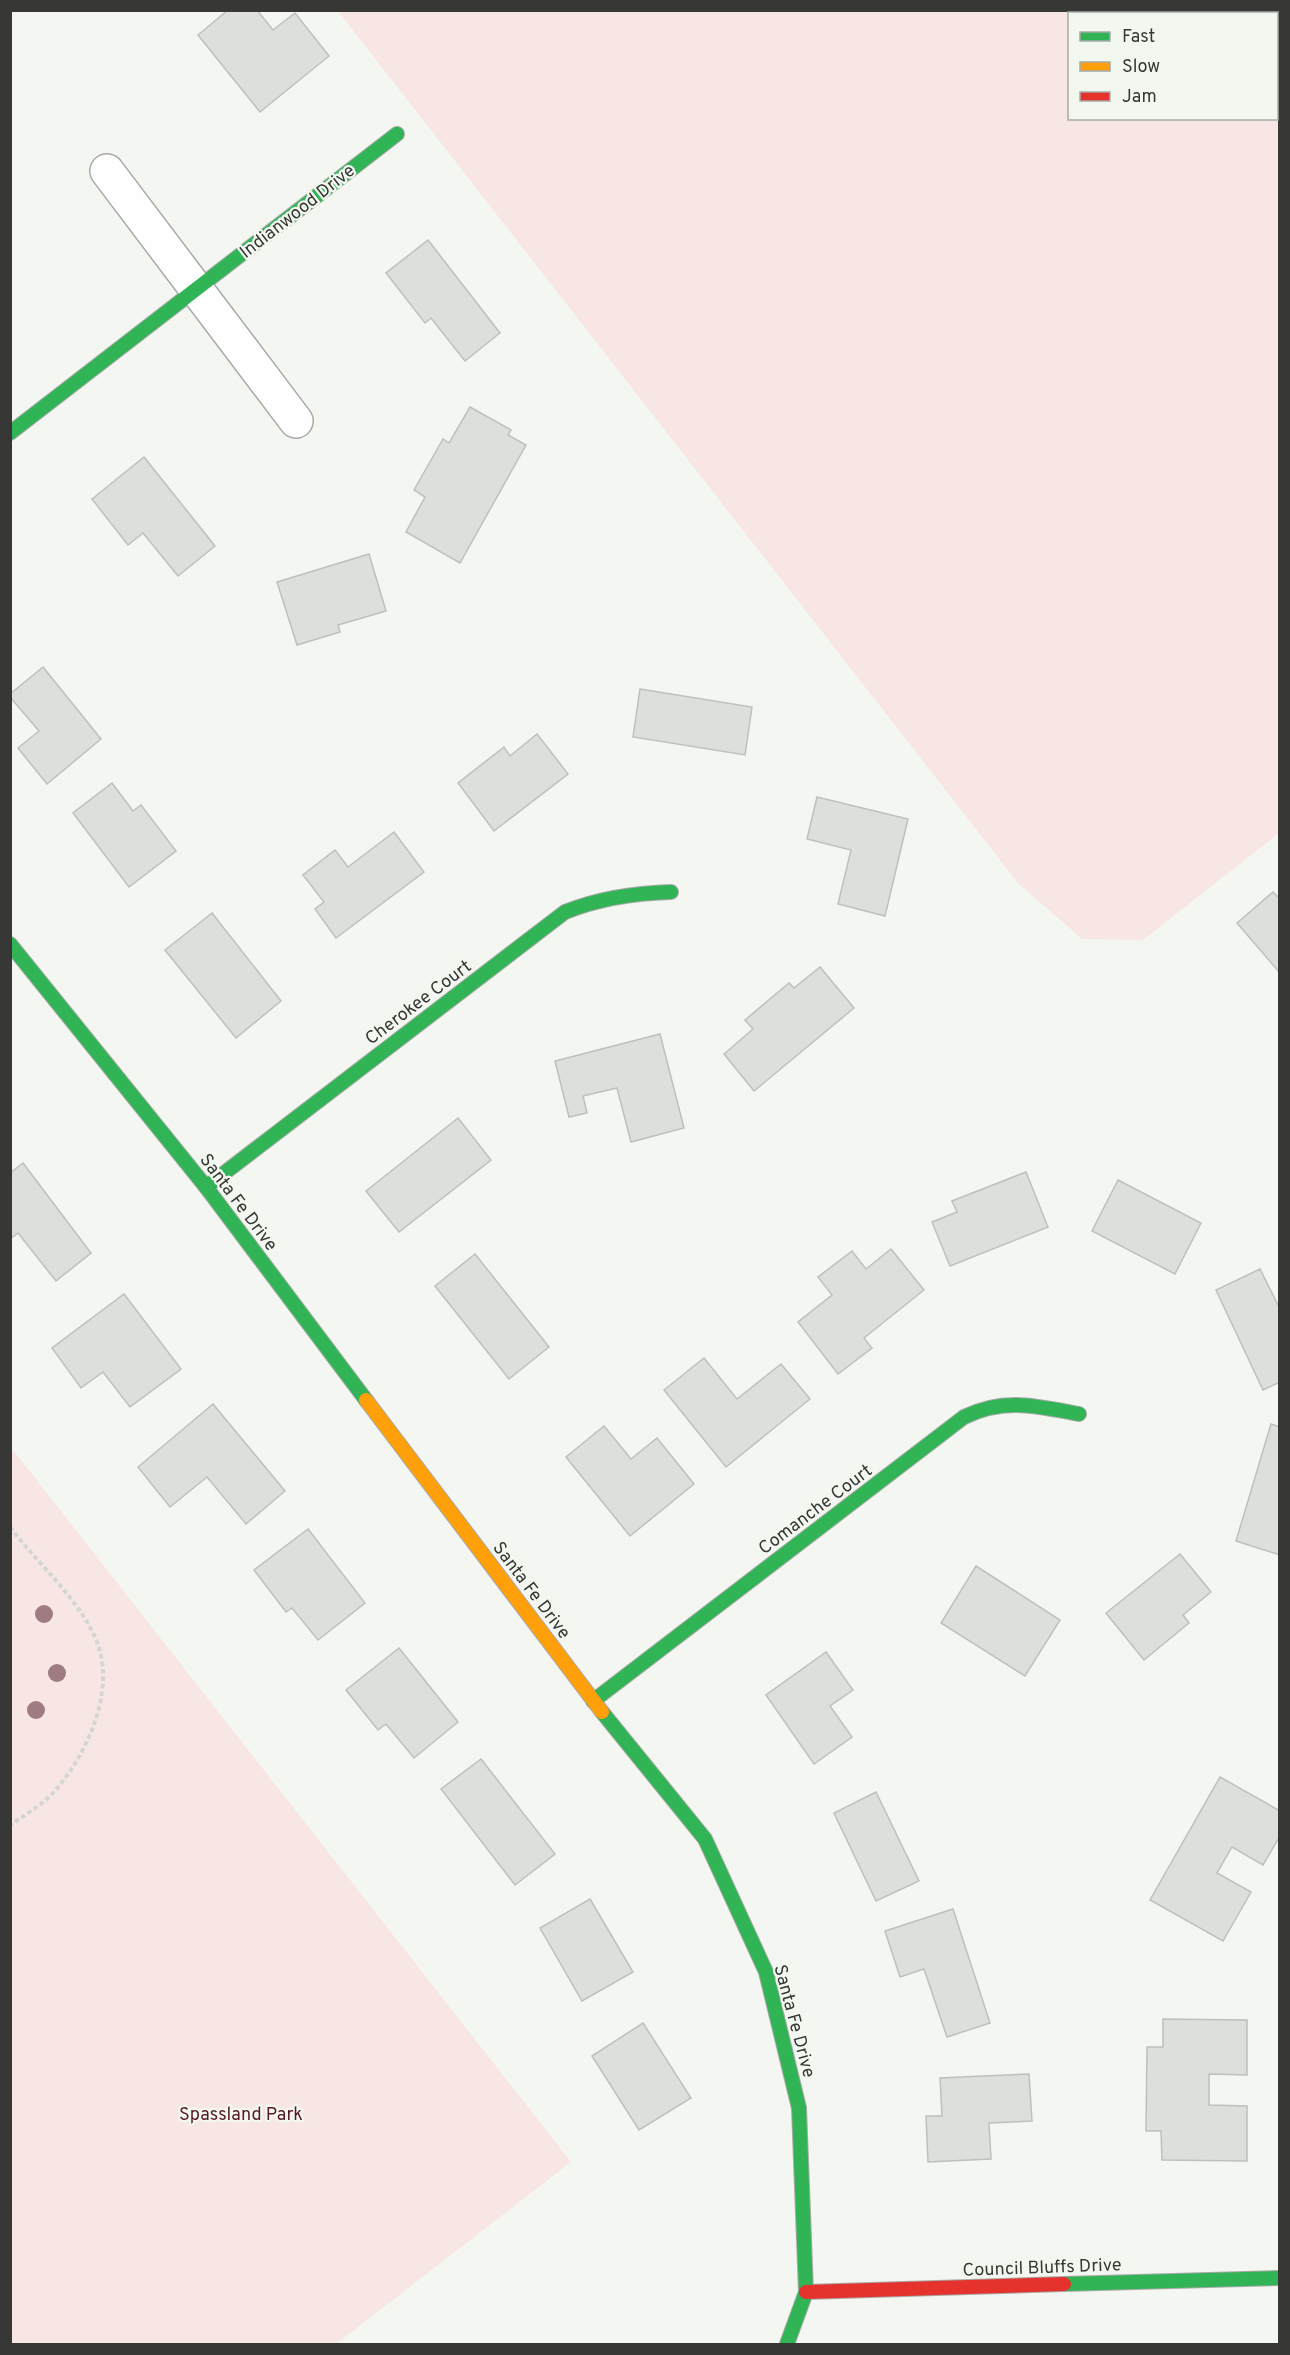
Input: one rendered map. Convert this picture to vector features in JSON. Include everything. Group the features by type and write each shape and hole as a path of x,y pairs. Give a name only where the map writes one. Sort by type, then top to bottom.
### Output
{"street":[{"name":"Indianwood Drive","path":"10,433 397,134"},
{"path":"107,171 296,421"},
{"name":"Cherokee Court","path":"206,1187 565,912 592,900 671,892"},
{"name":"Santa Fe Drive","path":"10,944 206,1187 593,1701 705,1839 766,1972 799,2108 806,2292 787,2344"},
{"name":"Comanche Court","path":"593,1701 964,1417 988,1407 1009,1404 1037,1406 1079,1414"},
{"name":"Council Bluffs Drive","path":"806,2292 1280,2278"}],"path":[{"path":"10,1527 68,1594 84,1617 96,1638 102,1661 103,1684 99,1707 80,1755 52,1794 10,1825"}],"green space":[{"path":"338,11 1279,11 1279,833 1143,940 1082,939 1018,883"},
{"name":"Spassland Park","path":"10,1446 571,2162 336,2344 11,2344"}],"building":[{"path":"228,10 257,10 273,30 295,13 329,56 260,112 198,35"},
{"path":"428,240 500,333 465,361 431,318 425,323 386,273"},
{"path":"470,407 511,430 508,435 526,445 460,563 406,532 425,497 414,490 443,439 449,443"},
{"path":"144,457 215,546 178,576 143,533 128,545 92,499"},
{"path":"369,554 386,611 338,625 340,632 297,645 277,582"},
{"path":"43,667 101,739 47,784 18,748 39,731 10,697 10,694"},
{"path":"640,689 752,707 745,755 633,737"},
{"path":"537,734 568,774 494,831 458,783 504,747 510,756"},
{"path":"112,783 133,811 141,805 176,851 129,887 73,813"},
{"path":"817,797 908,819 885,916 838,904 851,850 807,839"},
{"path":"394,832 424,872 336,938 315,909 324,902 303,875 335,850 348,867"},
{"path":"1273,892 1280,899 1280,973 1237,923"},
{"path":"212,913 281,1001 236,1038 165,950"},
{"path":"820,967 854,1008 754,1091 724,1054 753,1029 745,1020 789,983 794,988"},
{"path":"660,1034 684,1128 631,1142 617,1088 583,1096 587,1113 569,1117 555,1061"},
{"path":"458,1118 491,1160 399,1232 366,1191"},
{"path":"23,1163 91,1253 56,1281 18,1233 10,1239 10,1173"},
{"path":"1026,1172 1048,1227 950,1266 932,1222 957,1212 952,1201"},
{"path":"1118,1180 1201,1223 1175,1274 1092,1231"},
{"path":"891,1249 924,1290 864,1338 872,1348 838,1374 798,1322 832,1295 818,1277 852,1251 866,1269"},
{"path":"475,1254 549,1347 509,1379 435,1286"},
{"path":"1260,1269 1280,1309 1280,1382 1263,1390 1216,1290"},
{"path":"124,1294 181,1369 130,1407 103,1372 81,1388 52,1348"},
{"path":"704,1358 737,1399 781,1364 810,1399 726,1467 664,1390"},
{"path":"213,1404 285,1491 246,1524 207,1477 170,1507 138,1467"},
{"path":"1271,1424 1280,1427 1280,1555 1236,1541"},
{"path":"604,1426 631,1459 657,1438 694,1484 630,1536 566,1457"},
{"path":"308,1529 365,1603 318,1640 292,1608 286,1612 254,1570"},
{"path":"1180,1554 1211,1592 1183,1615 1189,1623 1144,1660 1106,1613"},
{"path":"976,1566 1060,1620 1025,1676 941,1623"},
{"path":"399,1648 458,1722 414,1758 386,1724 378,1730 346,1690"},
{"path":"826,1652 853,1690 830,1706 852,1737 814,1764 766,1695"},
{"path":"481,1759 555,1854 515,1885 441,1789"},
{"path":"1220,1777 1280,1811 1280,1836 1263,1865 1232,1847 1217,1873 1251,1892 1223,1941 1150,1900"},
{"path":"876,1792 919,1881 876,1901 834,1813"},
{"path":"590,1899 633,1972 582,2001 540,1928"},
{"path":"953,1909 990,2023 947,2037 924,1969 900,1977 885,1931"},
{"path":"1163,2019 1247,2020 1247,2075 1209,2074 1209,2105 1247,2106 1247,2161 1162,2160 1161,2131 1146,2131 1147,2047 1163,2047"},
{"path":"643,2023 691,2098 639,2130 592,2056"},
{"path":"1029,2074 1032,2121 989,2123 991,2159 928,2162 926,2116 942,2116 940,2078"}],"traffic: fast":[{"path":"10,433 397,134"},
{"path":"206,1187 565,912 617,897 671,892"},
{"path":"10,944 206,1187 366,1400"},
{"path":"593,1701 964,1417 993,1407 1007,1405 1035,1406 1079,1414"},
{"path":"602,1712 705,1839 766,1972 799,2108 806,2292 787,2344"},
{"path":"1064,2284 1280,2278"}],"traffic: slow":[{"path":"366,1400 602,1712"}],"traffic: jam":[{"path":"806,2292 1064,2284"}]}
